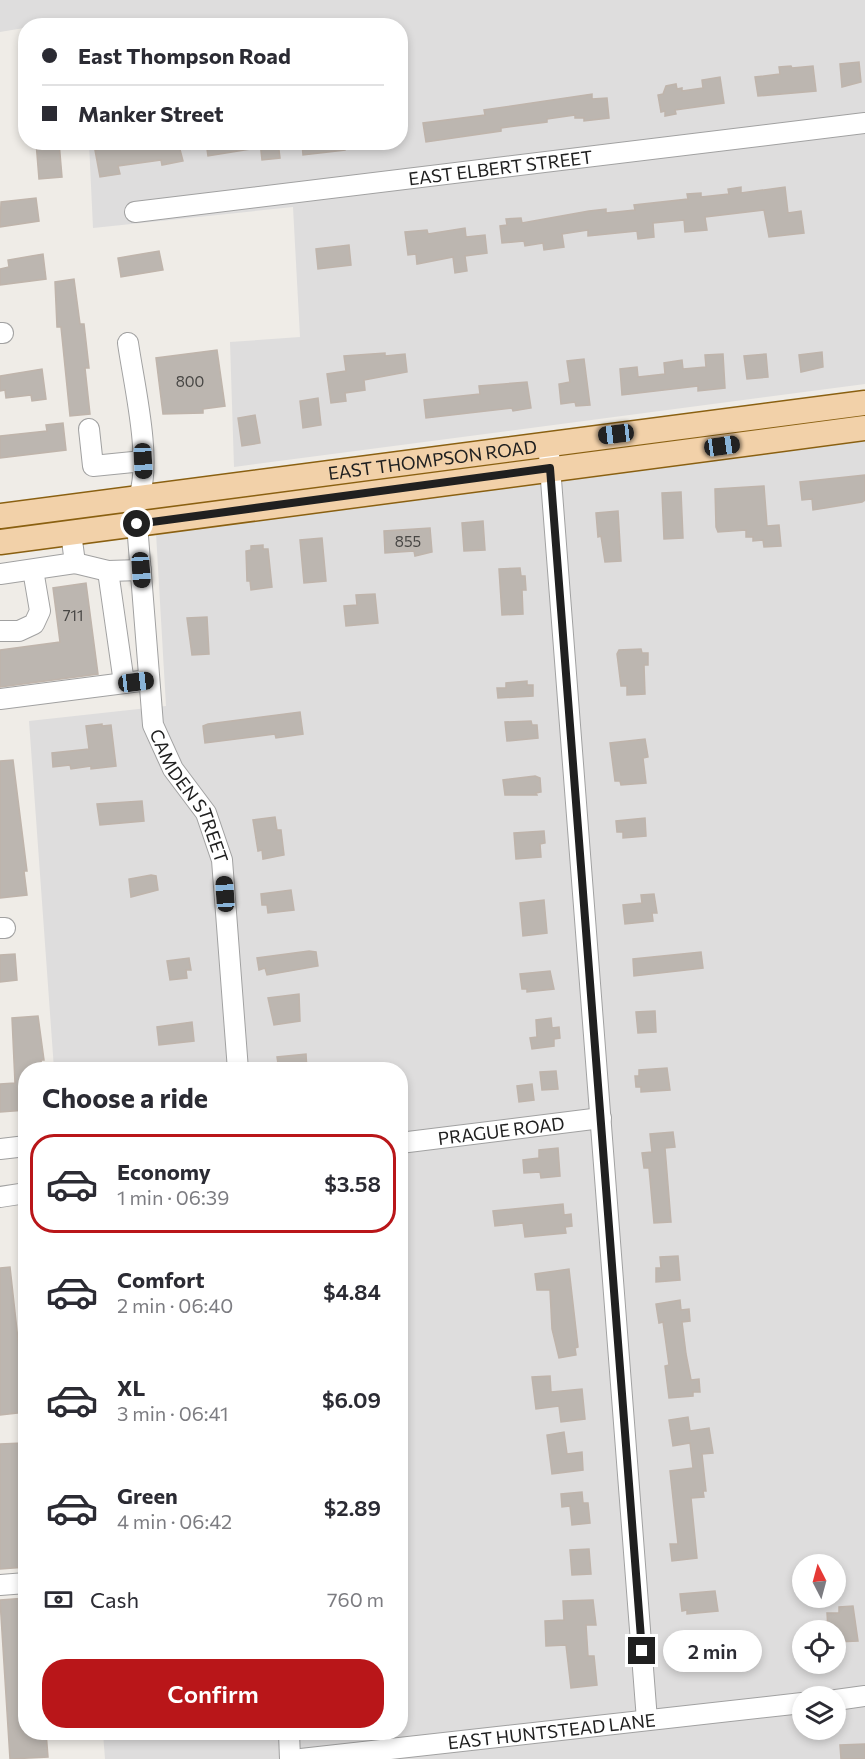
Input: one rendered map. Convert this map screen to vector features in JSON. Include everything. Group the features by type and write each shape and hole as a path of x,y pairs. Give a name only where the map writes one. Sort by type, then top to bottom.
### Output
{"main road":[{"name":"EAST THOMPSON ROAD","path":"0,516 865,402"},
{"name":"EAST THOMPSON ROAD","path":"0,542 865,428"},
{"path":"137,524 139,497"}],"street":[{"name":"EAST ELBERT STREET","path":"135,212 865,123"},
{"path":"128,343 143,461 143,486 139,497"},
{"path":"89,429 93,466 143,461"},
{"path":"549,443 647,1720"},
{"name":"CAMDEN STREET","path":"137,524 152,721 160,745 173,769 203,808 220,849 237,1062"},
{"path":"71,533 75,563"},
{"path":"0,574 75,563 108,571 141,570"},
{"path":"0,631 19,630 34,624 40,611 33,570"},
{"path":"108,571 124,683"},
{"path":"0,699 148,680"},
{"name":"PRAGUE ROAD","path":"408,1142 602,1118"},
{"path":"0,1149 18,1147"},
{"path":"0,1197 18,1194"},
{"path":"0,1585 18,1584"},
{"path":"846,1699 865,1696"},
{"name":"EAST HUNTSTEAD LANE","path":"301,1759 792,1704"},
{"path":"289,1740 290,1759"}],"shaded area":[{"path":"0,0 865,0 865,384 234,467 230,342 300,337 293,207 93,228 89,150 408,150 408,18 18,18 18,29 0,32"},
{"path":"865,441 865,1759 105,1759 104,1740 408,1740 408,1062 53,1062 29,721 166,706 156,533"}],"building":[{"path":"859,62 861,82 842,87 840,64"},
{"path":"791,66 792,68 813,66 816,91 758,96 755,77 780,74 779,67"},
{"path":"720,77 724,103 675,110 676,114 665,116 665,111 661,112 658,95 663,94 666,86 676,84 677,89 682,88 682,91 703,88 702,80"},
{"path":"592,94 592,99 607,98 609,118 584,121 584,118 575,118 575,115 547,119 547,122 501,128 501,131 426,142 423,123 485,115 484,110"},
{"path":"37,150 60,150 62,177 39,179"},
{"path":"95,150 180,150 183,161 162,165 161,160 118,166 120,174 100,177"},
{"path":"207,150 244,150 208,156"},
{"path":"261,150 279,150 280,158 262,160"},
{"path":"303,150 345,150 303,155"},
{"path":"741,187 741,193 785,187 788,213 801,211 804,233 769,237 764,210 705,217 707,230 685,232 684,220 653,223 654,237 638,239 637,231 588,236 588,230 562,234 564,247 544,250 543,243 525,246 524,241 502,243 500,226 507,225 506,219 521,218 522,223 606,209 606,213 635,210 634,205 688,199 687,194 701,193 701,197 729,194 728,189"},
{"path":"36,198 39,221 0,227 1,202"},
{"path":"465,228 466,237 485,235 487,253 465,256 467,271 455,273 453,257 417,264 416,254 408,255 405,232 427,230 428,234"},
{"path":"349,245 351,265 318,269 316,249"},
{"path":"159,251 163,270 121,277 118,258"},
{"path":"43,254 46,279 0,285 0,269 9,267 8,260"},
{"path":"74,279 80,324 84,324 89,368 85,368 90,414 70,416 61,327 57,327 55,282"},
{"path":"217,350 225,406 203,409 203,413 163,414 156,358"},
{"path":"822,352 823,367 801,372 799,355"},
{"path":"385,353 385,356 405,354 407,372 364,380 365,390 345,393 346,401 331,403 327,374 346,371 344,356"},
{"path":"723,354 725,388 698,391 698,386 622,395 620,369 637,367 638,377 665,374 664,363 682,360 683,369 706,367 705,355"},
{"path":"766,354 768,377 747,379 744,356"},
{"path":"584,359 590,405 576,406 575,402 561,404 559,384 570,382 567,361"},
{"path":"42,369 46,399 32,401 31,395 6,398 5,390 0,391 0,376"},
{"path":"527,382 531,408 513,411 512,408 426,418 424,400 480,394 479,386"},
{"path":"318,398 321,425 303,428 300,401"},
{"path":"255,415 260,443 242,446 238,418"},
{"path":"63,423 66,450 0,458 0,436 47,431 46,425"},
{"path":"865,475 865,500 862,502 813,510 812,499 802,500 800,482"},
{"path":"764,486 767,526 779,525 781,546 764,547 763,540 753,541 753,537 746,537 746,530 718,532 715,489"},
{"path":"681,492 683,538 664,539 662,493"},
{"path":"618,511 621,561 605,562 601,536 598,537 596,513"},
{"path":"483,521 485,550 464,551 462,523"},
{"path":"430,528 432,552 415,556 414,551 385,553 384,531"},
{"path":"322,538 326,581 304,583 300,540"},
{"path":"263,545 263,549 268,549 272,587 251,590 250,581 247,581 246,551 251,550 251,546"},
{"path":"520,568 521,576 525,576 526,590 522,590 523,614 502,615 499,569"},
{"path":"86,583 98,674 0,687 0,650 60,642 53,588"},
{"path":"375,594 378,623 346,626 344,606 357,605 356,595"},
{"path":"207,617 209,654 192,655 187,618"},
{"path":"641,649 642,653 648,653 648,665 644,665 645,694 627,695 627,686 621,686 617,654 619,650"},
{"path":"527,681 527,685 533,685 533,696 498,698 497,688 506,688 506,683"},
{"path":"300,712 303,734 276,738 275,734 205,743 203,726 208,724"},
{"path":"531,721 532,725 537,725 538,738 507,741 505,722"},
{"path":"102,724 102,726 111,725 116,766 91,769 91,766 71,769 70,765 53,767 52,753 89,749 86,726"},
{"path":"645,739 648,757 643,758 646,783 621,785 620,781 615,781 610,743"},
{"path":"13,760 27,871 24,871 27,895 0,898 0,761"},
{"path":"535,776 540,778 541,792 536,793 537,795 505,795 503,780"},
{"path":"142,801 144,821 100,825 97,804"},
{"path":"275,817 277,830 281,830 284,855 263,859 262,850 258,851 253,820"},
{"path":"645,818 646,836 623,838 623,832 617,832 616,821"},
{"path":"544,831 545,843 540,844 541,857 516,859 514,833"},
{"path":"156,876 158,890 131,897 129,879"},
{"path":"291,890 294,910 268,913 267,905 262,905 261,894"},
{"path":"654,894 657,913 652,913 653,921 625,924 623,905 642,903 641,895"},
{"path":"544,900 547,933 523,936 520,903"},
{"path":"316,952 318,966 267,975 265,968 259,970 257,958"},
{"path":"701,952 703,968 634,976 633,959"},
{"path":"15,954 17,980 0,982 0,955"},
{"path":"189,958 191,970 186,970 187,978 170,980 167,961"},
{"path":"550,971 554,989 527,992 527,989 522,989 520,974"},
{"path":"299,994 300,1021 274,1025 268,998"},
{"path":"655,1011 656,1032 638,1033 636,1012"},
{"path":"38,1016 44,1060 18,1062 18,1111 0,1112 0,1084 15,1083 12,1018"},
{"path":"551,1018 552,1028 559,1027 560,1038 554,1039 554,1046 532,1049 530,1038 537,1037 536,1020"},
{"path":"192,1022 194,1041 159,1045 157,1027"},
{"path":"306,1054 306,1062 278,1062 277,1057"},
{"path":"667,1068 670,1090 641,1092 641,1087 636,1087 635,1076 639,1076 639,1070"},
{"path":"556,1071 558,1089 542,1090 540,1072"},
{"path":"532,1084 534,1100 519,1102 517,1086"},
{"path":"673,1132 675,1147 665,1148 671,1222 654,1223 649,1168 644,1168 642,1153 652,1152 650,1134"},
{"path":"558,1148 560,1176 541,1178 540,1172 524,1173 523,1160 539,1158 539,1150"},
{"path":"563,1204 564,1215 571,1214 572,1226 565,1227 566,1233 525,1237 523,1223 495,1226 493,1211"},
{"path":"678,1256 680,1280 656,1282 656,1268 661,1268 660,1257"},
{"path":"10,1267 18,1340 18,1413 0,1415 0,1268"},
{"path":"569,1269 578,1347 575,1348 576,1355 559,1358 552,1329 550,1290 537,1290 535,1274"},
{"path":"680,1300 681,1310 689,1309 690,1321 682,1322 686,1354 691,1380 699,1379 700,1392 693,1392 693,1396 669,1398 665,1366 669,1365 663,1322 659,1323 656,1304"},
{"path":"550,1376 551,1392 582,1389 585,1419 561,1422 559,1406 536,1409 532,1377"},
{"path":"688,1417 690,1431 709,1428 713,1453 702,1454 706,1491 703,1491 704,1497 691,1498 697,1558 672,1561 670,1544 678,1544 670,1471 693,1468 690,1443 673,1446 669,1420"},
{"path":"564,1432 567,1454 582,1452 583,1470 552,1474 547,1435"},
{"path":"18,1443 18,1568 0,1569 0,1444"},
{"path":"582,1492 583,1503 588,1503 590,1523 572,1525 570,1506 562,1507 561,1494"},
{"path":"589,1549 591,1574 572,1575 570,1550"},
{"path":"715,1591 718,1611 687,1614 687,1610 682,1611 680,1594"},
{"path":"18,1599 18,1740 47,1740 48,1757 10,1759 0,1600"},
{"path":"593,1600 596,1625 586,1625 588,1656 594,1656 597,1685 571,1688 566,1645 546,1646 545,1621 564,1620 563,1601"},
{"path":"853,1606 858,1641 846,1642 846,1620 827,1620 827,1613 839,1613 839,1608"},
{"path":"754,1638 756,1654 694,1664 691,1643"},
{"path":"865,1744 865,1759 841,1759 840,1745"}],"route":[{"path":"137,524 550,468 642,1651"}]}
